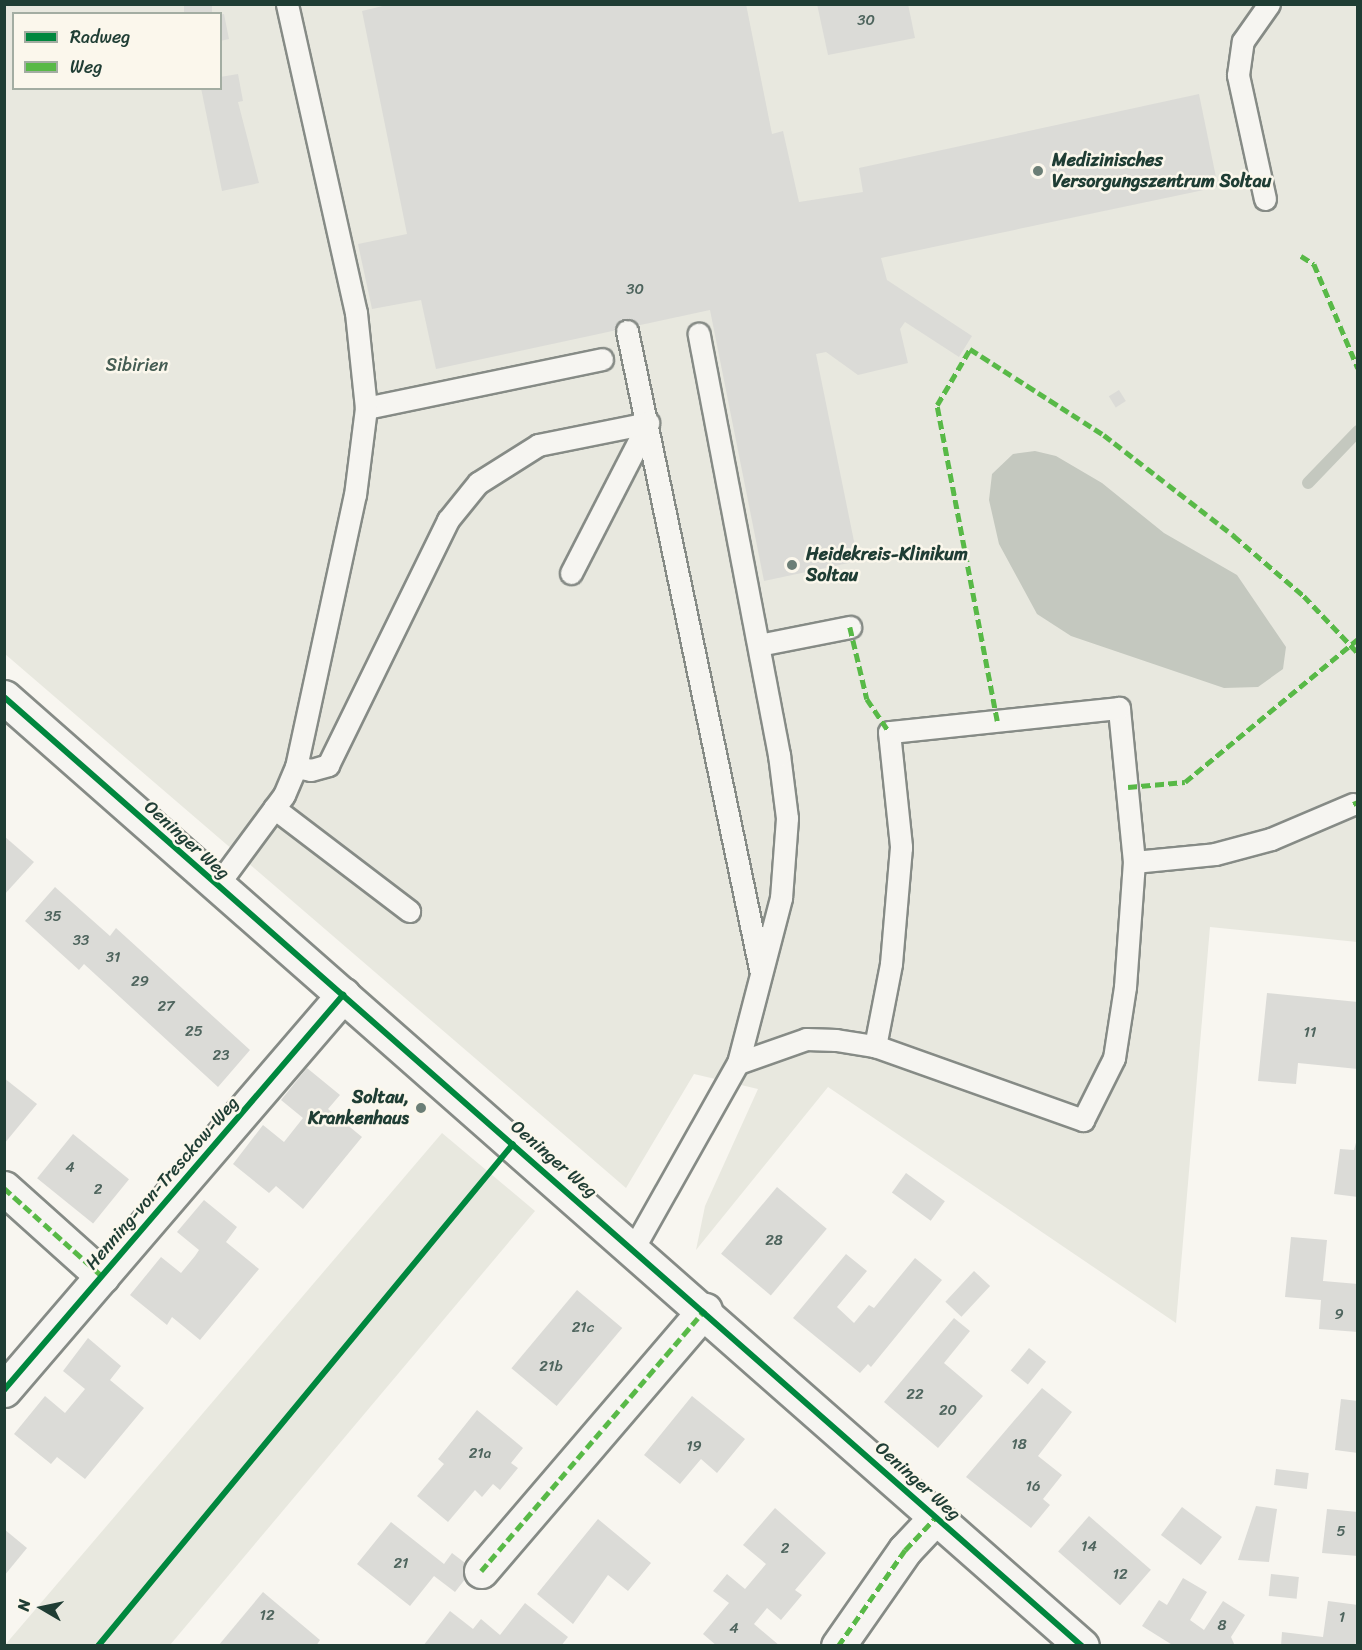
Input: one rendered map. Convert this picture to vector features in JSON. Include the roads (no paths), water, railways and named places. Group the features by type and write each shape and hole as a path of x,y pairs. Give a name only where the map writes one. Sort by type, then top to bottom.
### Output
{"street":[{"name":"Oeninger Weg","path":"4,697 216,887 705,1310 1082,1646"},
{"name":"Henning-von-Tresckow-Weg","path":"4,1390 343,995"},
{"name":"Henning-von-Tresckow-Weg","path":"4,1188 102,1276"},
{"path":"481,1571 705,1310"},
{"path":"838,1646 905,1550 936,1517"}],"lane":[{"path":"216,887 274,808 296,767 355,495 366,408 357,313 287,4"},
{"path":"1265,199 1238,75 1243,41 1269,4"},
{"path":"627,331 762,976"},
{"path":"633,1248 738,1063 781,898 787,818 759,645 699,334"},
{"path":"366,408 602,359"},
{"path":"296,767 311,770 328,765 448,520 478,483 538,445 648,423"},
{"path":"571,573 648,423"},
{"path":"759,645 850,627"},
{"path":"738,1063 806,1039 875,1047 1083,1120 1114,1058 1134,862 1119,708 889,732 901,847 891,964 875,1047"},
{"path":"1134,862 1215,854 1271,839 1353,804"},
{"path":"274,808 409,911"}],"waterway":[{"path":"1308,483 1358,431"}],"place":[{"name":"Medizinisches Versorgungszentrum Soltau","path":"1038,171"},
{"name":"Heidekreis-Klinikum Soltau","path":"792,565"},
{"name":"Soltau, Krankenhaus","path":"421,1108"}],"park label":[{"name":"Sibirien","path":"137,365"}]}
